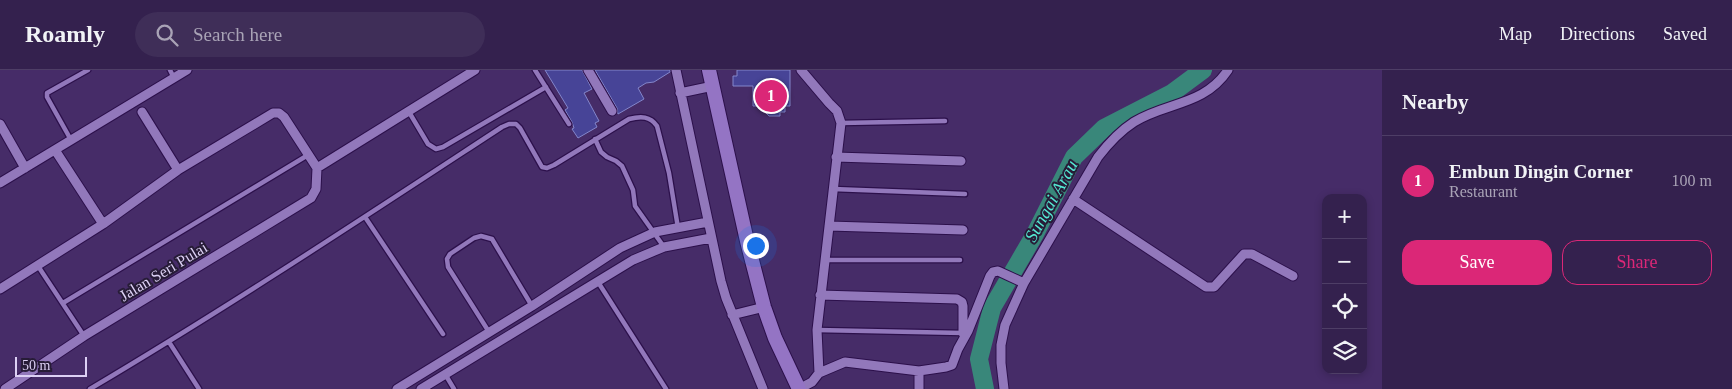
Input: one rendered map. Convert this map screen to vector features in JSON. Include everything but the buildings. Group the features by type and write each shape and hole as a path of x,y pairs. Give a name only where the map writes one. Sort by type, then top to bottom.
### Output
{"main road":[{"path":"709,70 747,241 764,307 775,338 799,389"}],"street":[{"path":"0,184 172,74 187,70"},
{"path":"0,289 104,224 178,170 273,113 279,113 284,117 318,168 475,70"},
{"path":"588,70 612,111"},
{"path":"676,70 723,290 763,389"},
{"path":"801,70 837,111 841,123 828,226 826,260 820,295 817,330 819,373"},
{"path":"1004,389 1001,345 1005,325 1022,282 1098,157 1120,133 1134,122 1195,99 1216,84 1228,70"},
{"path":"680,93 713,86"},
{"path":"142,112 178,170"},
{"path":"0,124 25,168"},
{"path":"55,150 104,224"},
{"path":"836,157 961,161"},
{"name":"Jalan Seri Pulai","path":"5,389 84,336 312,198 316,189 318,168"},
{"path":"1073,200 1206,287 1214,287 1241,255 1244,254 1252,254 1293,276"},
{"path":"397,389 532,306 620,248 655,232 708,222"},
{"path":"828,226 963,230"},
{"path":"421,389 633,260 664,246 712,238"},
{"path":"799,389 812,382 819,373 845,362 919,371 952,365 964,334 993,272 998,271 1022,282"},
{"path":"820,295 957,299 962,302 963,306 964,334"},
{"path":"732,315 764,307"},
{"path":"919,371 919,389"}],"lane":[{"path":"71,140 47,97 47,93 88,70"},
{"path":"536,70 570,124"},
{"path":"409,112 428,144 436,149 443,147 546,87"},
{"path":"90,389 169,342 509,124 516,124 520,128 542,167 547,168 554,166 629,119 647,117 654,121 669,173 678,228"},
{"path":"841,123 945,121"},
{"path":"595,139 601,152 622,166 633,190 636,206 664,246"},
{"path":"63,303 308,155"},
{"path":"833,189 965,194"},
{"path":"365,217 443,334"},
{"path":"489,332 448,267 447,259 450,254 474,238 482,236 492,239 532,306"},
{"path":"826,260 960,260"},
{"path":"38,266 84,336"},
{"path":"597,281 666,389"},
{"path":"817,330 964,334"},
{"path":"169,342 199,389"},
{"path":"445,374 454,389"}],"waterway":[{"name":"Sungai Arau","path":"985,389 979,359 992,308 1035,234 1074,157 1104,128 1172,93 1203,70"}],"place":[{"name":"Embun Dingin Corner","path":"771,96"}]}
